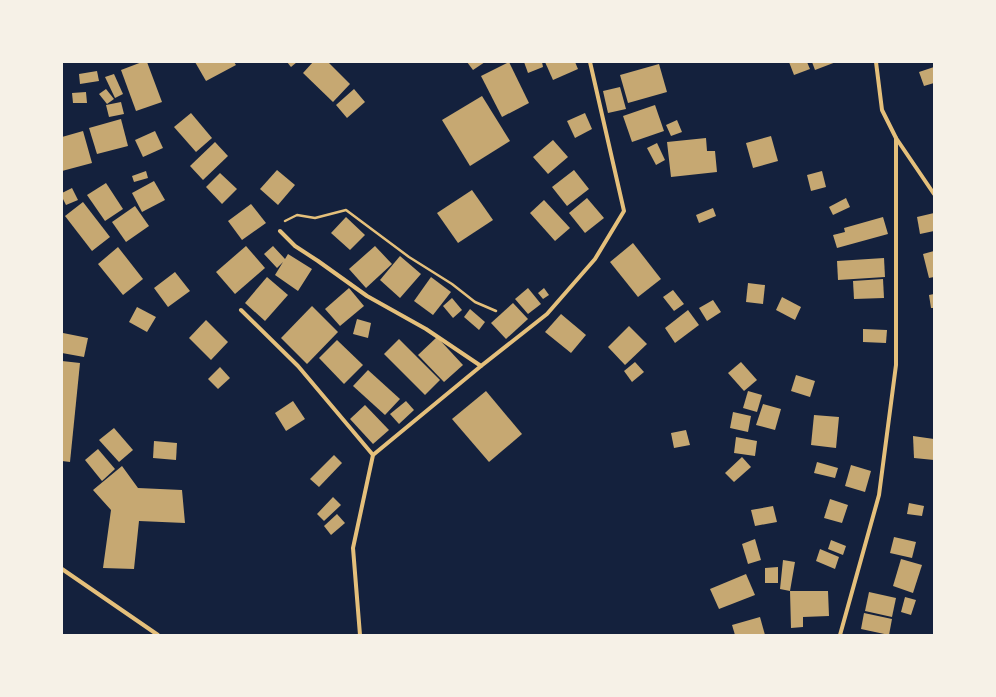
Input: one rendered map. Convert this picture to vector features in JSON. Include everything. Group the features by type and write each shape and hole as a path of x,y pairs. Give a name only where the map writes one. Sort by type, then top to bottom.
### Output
{"street":[{"path":"360,635 353,548 373,455 547,314 595,259 624,211 590,62"},
{"path":"876,62 882,110 896,138 934,194"},
{"path":"840,635 879,496 896,365 896,138"},
{"path":"280,231 295,246 318,260 367,296 426,329 481,366"},
{"path":"241,310 298,366 373,455"},
{"path":"62,569 158,635"}],"path":[{"path":"280,231 286,220 297,215 315,218 346,210 409,257 452,284 475,302 496,311"}],"building":[{"path":"142,62 147,62 162,102 136,111 121,70"},
{"path":"195,62 234,62 236,65 206,81"},
{"path":"287,62 297,62 291,67"},
{"path":"313,62 328,62 350,84 333,102 303,73"},
{"path":"467,62 485,62 473,70"},
{"path":"509,62 529,103 502,117 481,76"},
{"path":"524,62 542,62 543,67 528,73"},
{"path":"545,62 575,62 578,69 553,80"},
{"path":"789,62 807,62 810,69 794,75"},
{"path":"812,62 836,62 815,70"},
{"path":"659,64 667,92 628,103 620,75"},
{"path":"934,67 934,83 924,86 919,72"},
{"path":"97,71 99,81 80,84 79,74"},
{"path":"114,74 123,94 115,98 105,77"},
{"path":"620,87 626,109 608,113 603,91"},
{"path":"106,89 114,99 107,104 99,94"},
{"path":"354,89 365,102 347,118 336,105"},
{"path":"86,92 87,103 73,103 72,93"},
{"path":"482,96 510,141 470,166 442,120"},
{"path":"121,102 124,114 109,117 106,105"},
{"path":"655,105 664,131 632,142 623,116"},
{"path":"191,113 212,138 196,152 174,127"},
{"path":"585,113 592,129 575,138 567,121"},
{"path":"121,119 128,146 97,154 89,128"},
{"path":"677,120 682,132 671,136 666,125"},
{"path":"83,131 92,163 62,171 62,137"},
{"path":"155,131 163,148 143,157 135,140"},
{"path":"771,136 778,161 753,168 746,143"},
{"path":"706,138 707,151 715,151 717,172 671,177 667,142"},
{"path":"553,140 568,157 548,174 533,157"},
{"path":"215,142 228,156 203,180 190,166"},
{"path":"657,143 665,160 656,165 647,148"},
{"path":"277,170 295,185 278,205 260,189"},
{"path":"574,170 589,189 567,206 552,187"},
{"path":"146,171 148,178 134,182 132,176"},
{"path":"822,171 826,187 811,191 807,175"},
{"path":"220,173 237,189 222,204 206,187"},
{"path":"154,181 165,200 142,212 132,193"},
{"path":"106,183 123,209 105,221 87,195"},
{"path":"72,188 78,200 66,205 62,197 62,193"},
{"path":"472,190 493,220 458,243 437,213"},
{"path":"587,198 604,218 585,233 569,213"},
{"path":"846,198 850,207 833,215 829,207"},
{"path":"544,200 570,228 555,241 530,213"},
{"path":"83,202 110,237 92,251 65,216"},
{"path":"251,204 266,223 242,240 228,221"},
{"path":"135,206 149,226 126,242 112,222"},
{"path":"713,208 716,216 699,223 696,215"},
{"path":"934,213 934,231 920,234 917,217"},
{"path":"346,217 365,235 350,250 331,233"},
{"path":"883,217 888,234 837,248 833,235 845,232 844,228"},
{"path":"633,243 661,279 638,297 610,262"},
{"path":"246,246 265,268 235,294 216,272"},
{"path":"273,246 285,259 288,254 312,269 298,291 275,275 283,262 277,268 264,254"},
{"path":"375,246 392,264 366,288 349,269"},
{"path":"118,247 143,279 123,295 98,264"},
{"path":"934,251 934,277 929,278 923,254"},
{"path":"400,256 421,274 400,298 380,280"},
{"path":"884,258 885,277 838,280 837,261"},
{"path":"175,272 190,291 168,307 154,288"},
{"path":"267,277 288,295 265,321 245,303"},
{"path":"431,277 451,292 433,315 414,301"},
{"path":"883,279 884,298 854,299 853,281"},
{"path":"748,283 765,285 763,304 746,302"},
{"path":"349,288 364,306 340,326 325,309"},
{"path":"528,288 541,304 528,314 515,299"},
{"path":"544,288 549,295 543,299 538,293"},
{"path":"673,290 684,304 674,311 663,297"},
{"path":"934,294 934,308 931,308 929,295"},
{"path":"782,297 801,307 795,320 776,310"},
{"path":"452,298 462,310 453,318 443,306"},
{"path":"713,300 721,312 707,321 699,308"},
{"path":"513,303 528,319 506,339 491,323"},
{"path":"312,306 338,332 307,364 281,338"},
{"path":"137,307 156,317 147,332 129,322"},
{"path":"470,309 485,322 479,330 464,317"},
{"path":"688,310 699,325 675,343 665,328"},
{"path":"561,314 586,335 571,353 545,332"},
{"path":"357,319 371,323 368,338 353,334"},
{"path":"206,320 228,342 211,360 189,338"},
{"path":"629,326 647,344 625,365 608,347"},
{"path":"863,329 887,330 886,343 863,342"},
{"path":"63,333 88,338 84,357 62,353"},
{"path":"437,337 463,365 444,382 418,355"},
{"path":"399,339 440,380 425,395 384,354"},
{"path":"337,340 363,365 344,384 319,358"},
{"path":"62,361 80,363 70,462 62,461"},
{"path":"635,362 644,372 632,382 624,371"},
{"path":"741,362 757,380 744,391 728,373"},
{"path":"220,367 230,378 218,389 208,379"},
{"path":"368,370 400,399 385,415 353,386"},
{"path":"796,375 815,381 810,397 791,391"},
{"path":"486,391 522,434 489,462 452,419"},
{"path":"748,391 762,395 757,412 743,408"},
{"path":"293,401 305,419 286,431 275,413"},
{"path":"406,401 414,410 399,424 390,414"},
{"path":"763,404 781,409 775,430 756,425"},
{"path":"365,405 389,430 373,444 350,419"},
{"path":"733,412 751,416 748,432 730,428"},
{"path":"814,415 839,417 836,448 811,445"},
{"path":"114,428 133,450 119,462 99,440"},
{"path":"686,430 690,445 674,448 671,433"},
{"path":"913,436 934,439 934,460 914,458"},
{"path":"736,437 757,441 755,456 734,453"},
{"path":"154,441 177,443 176,460 153,458"},
{"path":"98,449 115,469 102,481 85,460"},
{"path":"334,455 342,463 319,487 310,479"},
{"path":"742,457 751,467 734,482 725,473"},
{"path":"817,462 838,468 835,478 814,473"},
{"path":"851,465 871,471 865,492 845,486"},
{"path":"122,466 138,488 182,490 185,523 139,521 134,569 103,568 111,510 93,490"},
{"path":"333,497 341,505 324,521 317,514"},
{"path":"830,499 848,505 842,523 824,518"},
{"path":"909,503 924,506 922,516 907,514"},
{"path":"773,506 777,522 755,526 751,510"},
{"path":"337,514 345,523 331,535 324,526"},
{"path":"894,537 916,542 912,558 890,553"},
{"path":"755,539 761,560 748,564 742,544"},
{"path":"831,540 846,546 843,555 828,549"},
{"path":"820,549 839,557 835,569 816,561"},
{"path":"901,559 922,565 913,593 893,586"},
{"path":"783,560 795,562 790,591 780,589"},
{"path":"778,567 778,583 765,583 765,568"},
{"path":"746,574 755,595 719,609 710,589"},
{"path":"790,591 828,591 829,616 803,617 803,627 791,628"},
{"path":"869,592 896,598 892,617 865,611"},
{"path":"905,597 916,600 911,615 901,612"},
{"path":"864,613 892,619 889,635 861,629"},
{"path":"760,617 765,635 735,635 732,625"}]}
